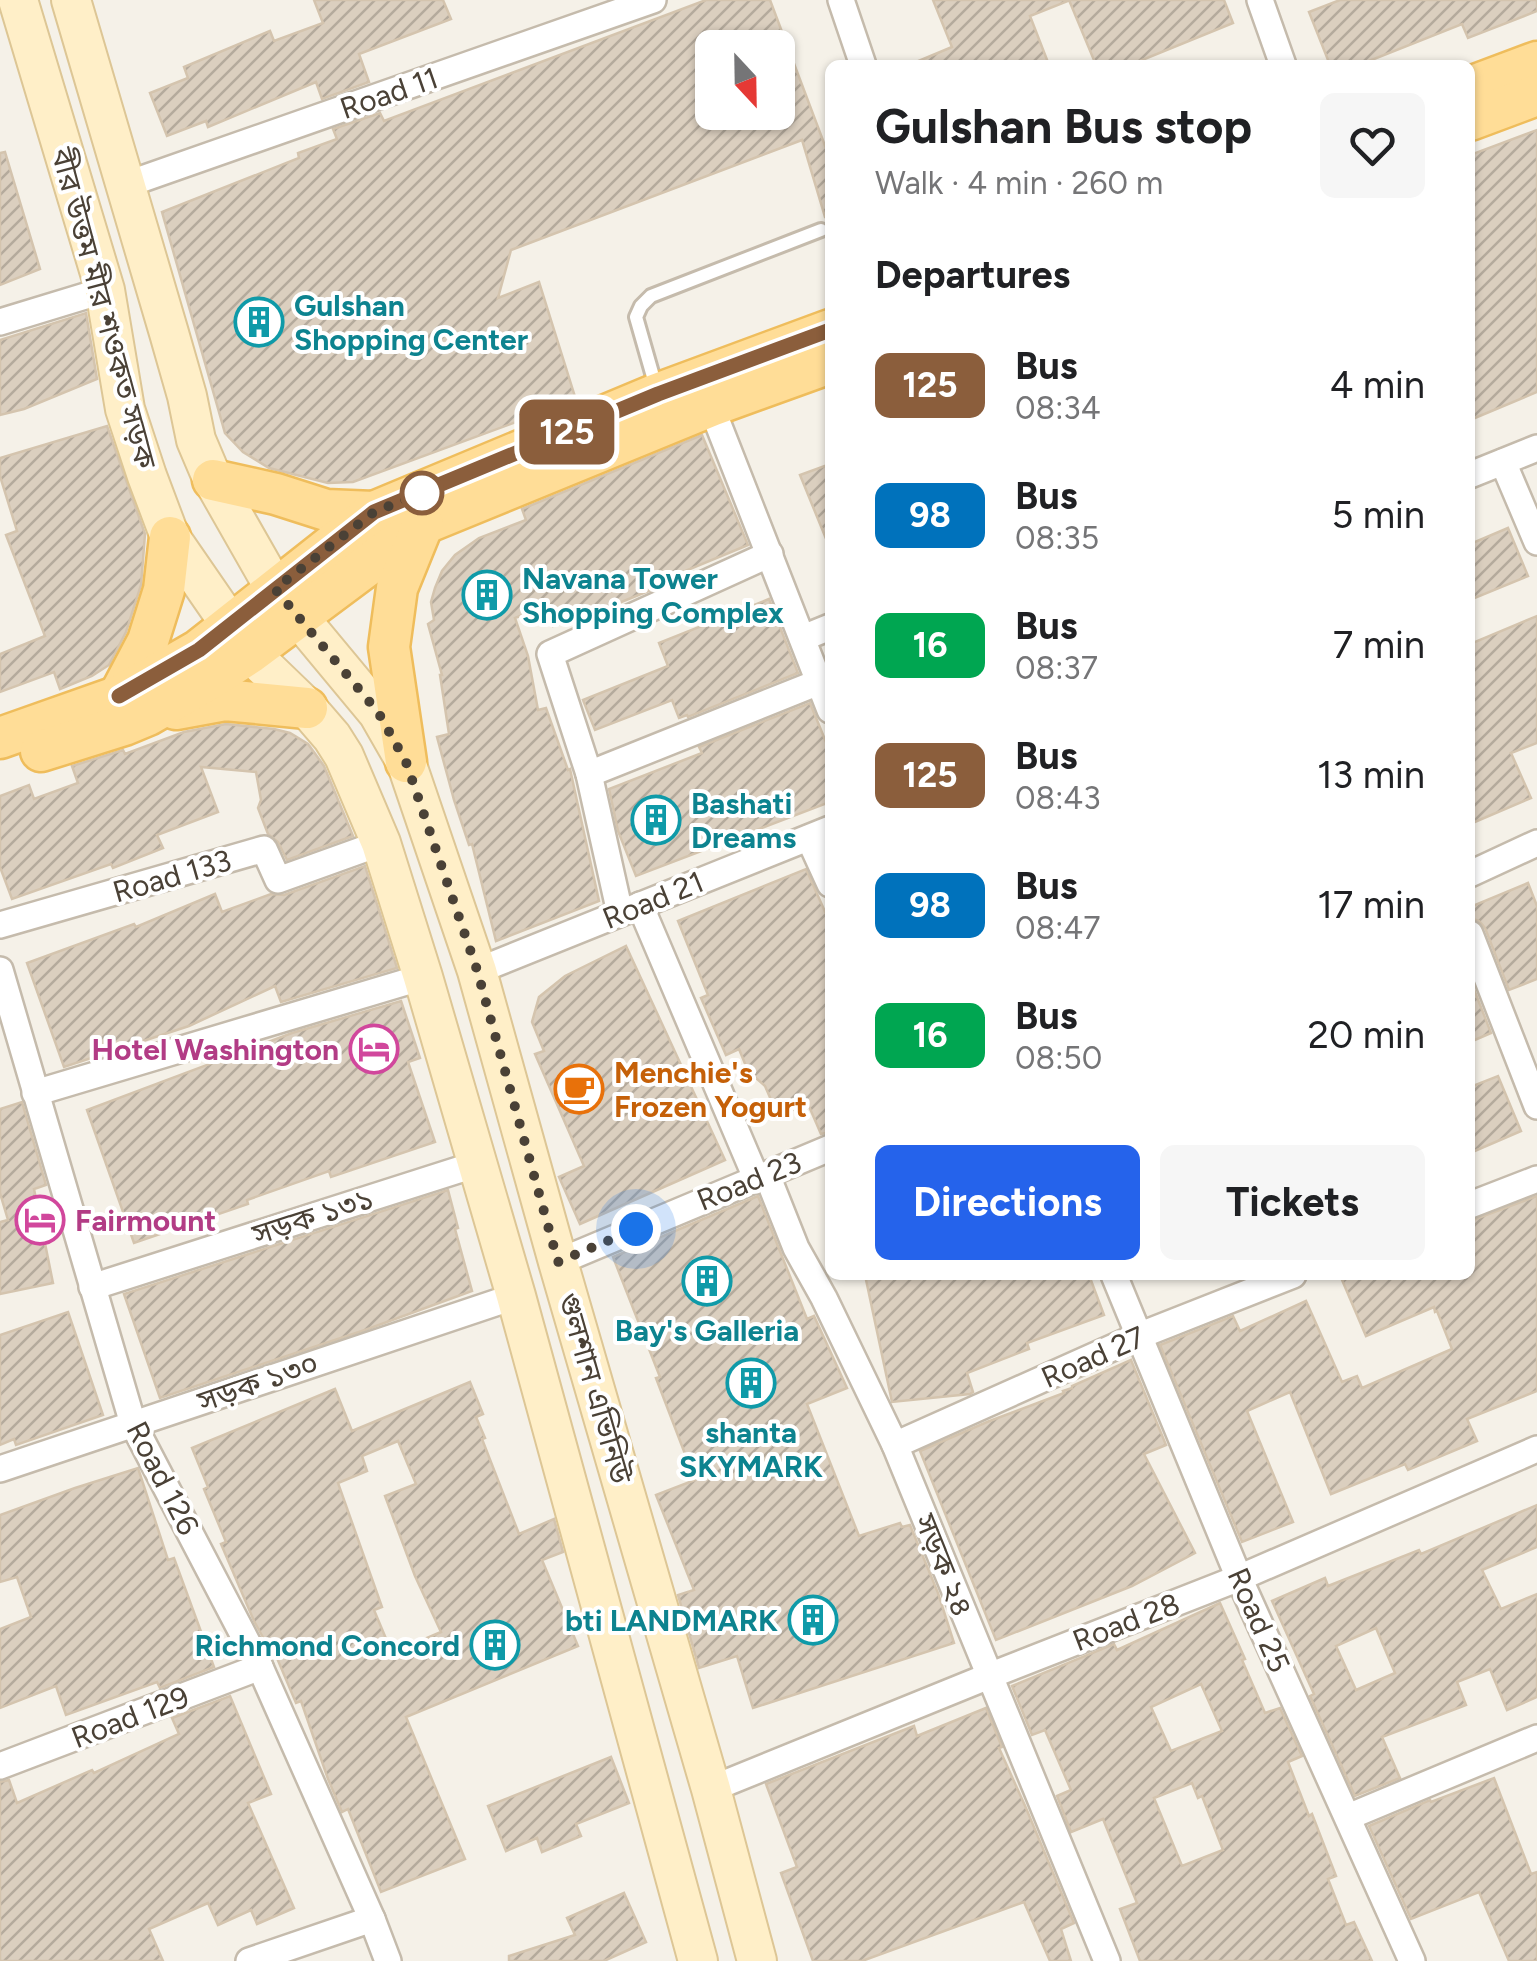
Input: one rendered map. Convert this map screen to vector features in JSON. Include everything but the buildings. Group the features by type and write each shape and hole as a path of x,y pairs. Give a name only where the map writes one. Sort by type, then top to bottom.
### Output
{"main road":[{"name":"বীর উত্তম মীর শওকত সড়ক","path":"18,0 105,290 125,409 147,476 170,537 241,639"},
{"name":"বীর উত্তম মীর শওকত সড়ক","path":"71,0 187,396 196,440 213,480 286,603"},
{"path":"1475,85 1537,62"},
{"path":"1475,118 1537,95"},
{"path":"133,706 199,650 241,639 286,603 374,512 658,394 825,332"},
{"path":"286,603 423,524 711,406 825,365"},
{"path":"213,480 326,510 374,512"},
{"path":"406,762 389,647 397,588 423,524"},
{"path":"0,765 124,725 133,706 164,590 170,537"},
{"name":"গুলশান এভিনিউ","path":"286,603 378,712 406,762 477,970 712,1789 757,1961"},
{"name":"গুলশান এভিনিউ","path":"241,639 332,737 381,842 516,1296 698,1961"},
{"path":"0,738 133,706 226,700 307,708"}],"street":[{"name":"Road 11","path":"125,185 653,0"},
{"path":"841,0 861,60"},
{"path":"1260,0 1281,60"},
{"path":"0,322 105,290"},
{"path":"711,406 825,697"},
{"path":"1475,473 1537,448"},
{"path":"1503,462 1537,542"},
{"name":"সড়ক ২৪","path":"770,554 550,654 630,909 896,1445 1107,1961"},
{"path":"803,638 825,629"},
{"path":"589,774 819,682"},
{"path":"819,833 825,861"},
{"name":"Road 21","path":"477,970 819,833"},
{"name":"Road 133","path":"0,926 264,849 278,880 381,842"},
{"path":"1475,872 1537,843"},
{"path":"1475,947 1537,1106"},
{"name":"Road 126","path":"0,970 133,1424 260,1667 388,1961"},
{"path":"34,1093 422,977"},
{"name":"Road 23","path":"558,1262 825,1150"},
{"name":"সড়ক ১৩১","path":"92,1287 477,1164"},
{"path":"1475,1203 1537,1178"},
{"name":"Road 25","path":"1116,1280 1239,1578 1412,1961"},
{"name":"Road 27","path":"896,1445 1141,1335 1279,1280"},
{"name":"সড়ক ১৩০","path":"0,1469 516,1296"},
{"name":"Road 28","path":"712,1789 1239,1578 1537,1449"},
{"name":"Road 129","path":"0,1766 260,1667"},
{"path":"1348,1816 1537,1738"},
{"path":"249,1961 372,1919"}],"lane":[{"path":"658,394 636,317 650,296 821,230"}],"bus line":[{"name":"125","path":"119,696 199,650 374,512 658,394 825,332"}],"place":[{"name":"Gulshan Shopping Center","path":"259,322"},
{"name":"Navana Tower Shopping Complex","path":"487,595"},
{"name":"Bashati Dreams","path":"656,820"},
{"name":"Hotel Washington","path":"374,1049"},
{"name":"Menchie's Frozen Yogurt","path":"579,1089"},
{"name":"Fairmount","path":"40,1220"},
{"name":"Bay's Galleria","path":"707,1281"},
{"name":"shanta SKYMARK","path":"751,1383"},
{"name":"bti LANDMARK","path":"813,1620"},
{"name":"Richmond Concord","path":"495,1645"}],"route":[{"path":"422,493 374,512 275,589 378,712 406,762 477,970 558,1262 636,1229"}]}
